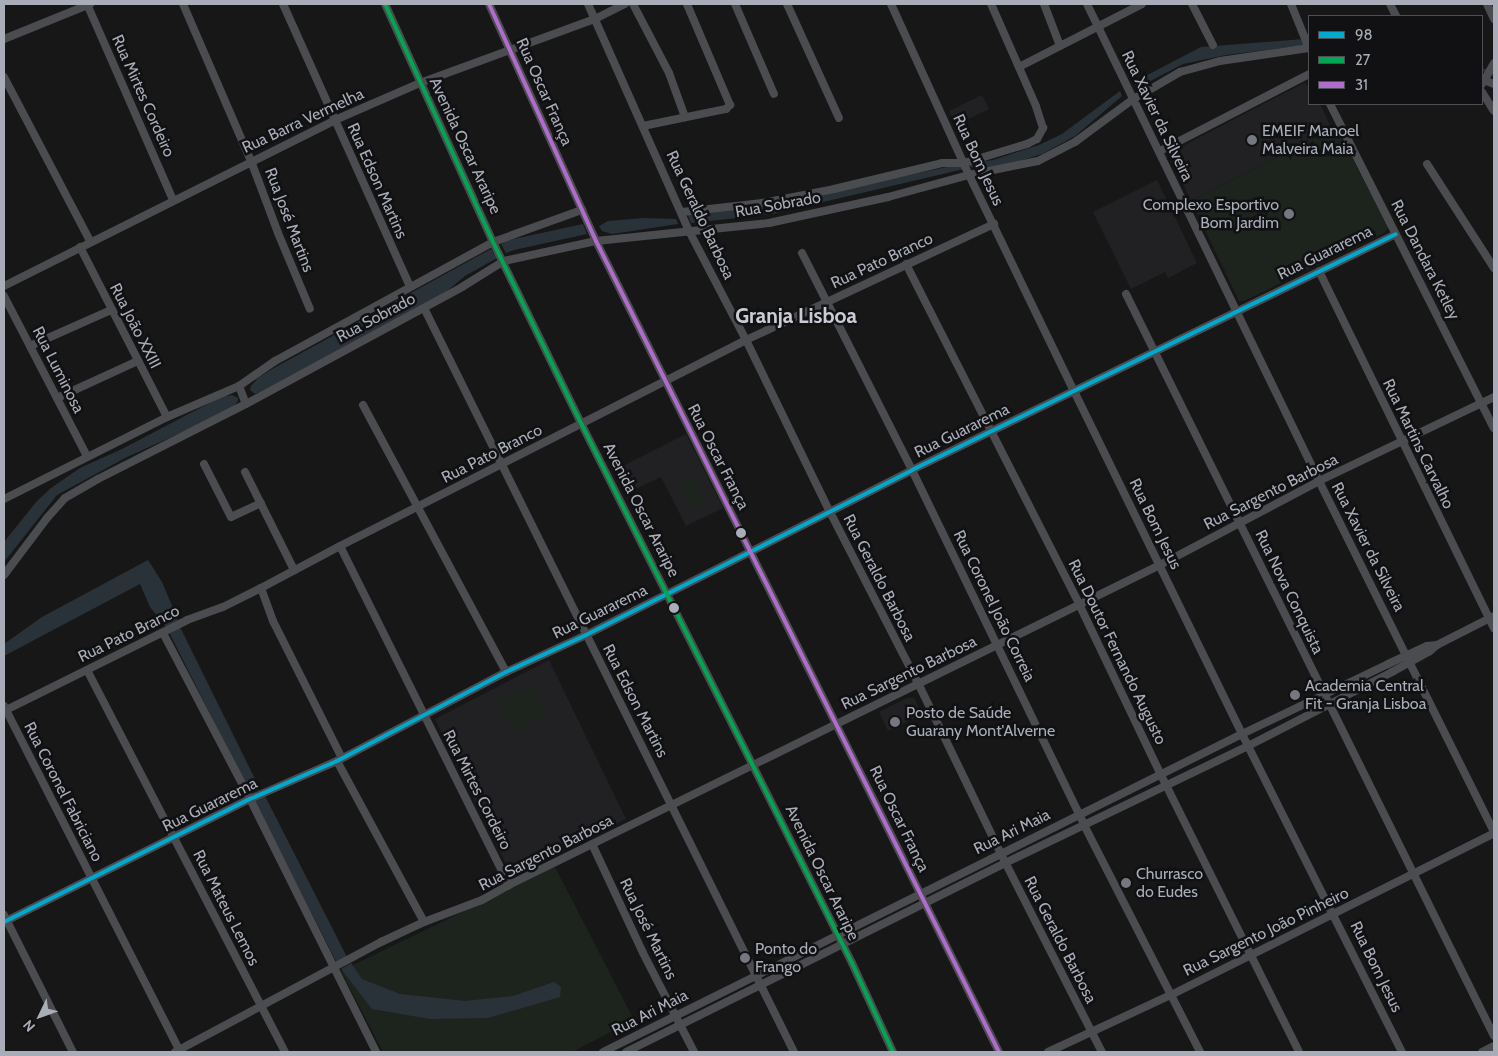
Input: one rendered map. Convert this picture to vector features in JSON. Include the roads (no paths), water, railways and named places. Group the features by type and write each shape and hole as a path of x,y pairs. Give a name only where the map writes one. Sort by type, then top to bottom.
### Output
{"street":[{"path":"4,39 88,4"},
{"name":"Rua Mirtes Cordeiro","path":"88,4 173,200"},
{"name":"Rua José Martins","path":"183,4 251,161 278,234 310,309"},
{"name":"Rua Edson Martins","path":"283,4 410,287"},
{"name":"Avenida Oscar Araripe","path":"386,4 493,242 504,261 582,425 753,764 893,1052"},
{"name":"Rua Oscar França","path":"489,4 596,241 838,724 919,893 999,1052"},
{"name":"Rua Geraldo Barbosa","path":"588,4 689,231 746,340 830,512 918,683 1005,863 1102,1052"},
{"name":"Rua Barra Vermelha","path":"4,286 90,241 335,120 420,83 595,19 625,4"},
{"path":"633,4 669,73 685,117"},
{"path":"643,126 726,109 730,104 687,4"},
{"path":"735,4 774,94"},
{"path":"787,4 838,118"},
{"name":"Rua Bom Jesus","path":"891,4 969,175 1074,391 1242,734 1402,1052"},
{"path":"682,212 762,203 834,189 942,162 964,163 1027,144 1037,139 1043,128 1036,106 991,4"},
{"path":"1044,4 1060,46"},
{"name":"Rua Xavier da Silveira","path":"1087,4 1319,482 1494,833"},
{"path":"1019,67 1098,27 1132,6 1142,4"},
{"path":"1192,4 1213,45"},
{"path":"1291,4 1308,46"},
{"path":"1487,4 1494,20"},
{"name":"Rua Sobrado","path":"4,575 47,518 65,498 98,478 246,404 424,308 504,261 596,241 769,223 888,197 969,175 1038,161 1056,154 1132,100 1180,72 1220,61 1308,48"},
{"path":"1492,65 1483,80 1494,84"},
{"path":"1160,151 1308,75"},
{"path":"4,77 90,241"},
{"path":"1483,94 1494,111"},
{"name":"Rua Dandara Ketley","path":"1331,105 1494,428"},
{"path":"1427,164 1494,268"},
{"name":"Rua Sobrado","path":"4,498 167,417 239,386 276,360 493,242 582,210"},
{"name":"Rua Pato Branco","path":"5,709 187,620 223,607 501,464 666,383 746,340 994,224"},
{"name":"Rua Guararema","path":"5,919 92,880 250,799 340,760 506,672 586,635 912,470 993,433 1074,391 1396,234"},
{"name":"Rua João XXIII","path":"80,247 167,417"},
{"name":"Rua Coronel João Correia","path":"802,253 998,644 1084,826 1200,1052"},
{"name":"Rua Doutor Fernando Augusto","path":"906,264 1079,604 1161,775 1299,1052"},
{"name":"Rua Martins Carvalho","path":"1319,271 1401,442 1492,617 1494,628"},
{"name":"Rua Nova Conquista","path":"1126,294 1324,694 1416,874 1494,1036"},
{"name":"Rua Luminosa","path":"4,296 88,456"},
{"name":"Rua Edson Martins","path":"424,308 794,1052"},
{"path":"30,346 111,310"},
{"path":"57,398 138,361"},
{"path":"239,386 246,404"},
{"name":"Rua Sargento Barbosa","path":"178,1052 381,942 424,922 463,909 753,764 1160,565 1319,482 1494,397"},
{"path":"363,405 506,672"},
{"path":"204,464 232,517 261,503"},
{"path":"246,472 294,570"},
{"name":"Rua Mirtes Cordeiro","path":"340,546 509,885"},
{"path":"261,588 273,621 340,760 424,922"},
{"name":"Rua Ari Maia","path":"603,1052 837,936 919,893 1242,734 1324,694 1430,651 1437,645 1492,617"},
{"path":"163,633 250,799 312,928 335,968 376,1052"},
{"name":"Rua Ari Maia","path":"626,1052 1005,863 1248,746 1329,704 1408,659"},
{"name":"Rua Mateus Lemos","path":"87,670 284,1052"},
{"name":"Rua Coronel Fabriciano","path":"5,709 178,1052"},
{"name":"Rua Sargento João Pinheiro","path":"1048,1052 1171,995 1416,874 1494,833"},
{"name":"Rua José Martins","path":"592,844 643,953 694,1052"},
{"path":"5,919 73,1052"},
{"path":"1482,1052 1494,1046"}],"waterway":[{"path":"1483,69 1494,74"}],"place":[{"name":"EMEIF Manoel Malveira Maia","path":"1252,140"},
{"name":"Complexo Esportivo Bom Jardim","path":"1289,214"},
{"name":"Academia Central Fit - Granja Lisboa","path":"1295,695"},
{"name":"Posto de Saúde Guarany Mont'Alverne","path":"895,722"},
{"name":"Churrasco do Eudes","path":"1126,883"},
{"name":"Ponto do Frango","path":"745,958"}],"district":[{"name":"Granja Lisboa","path":"796,316"}]}
